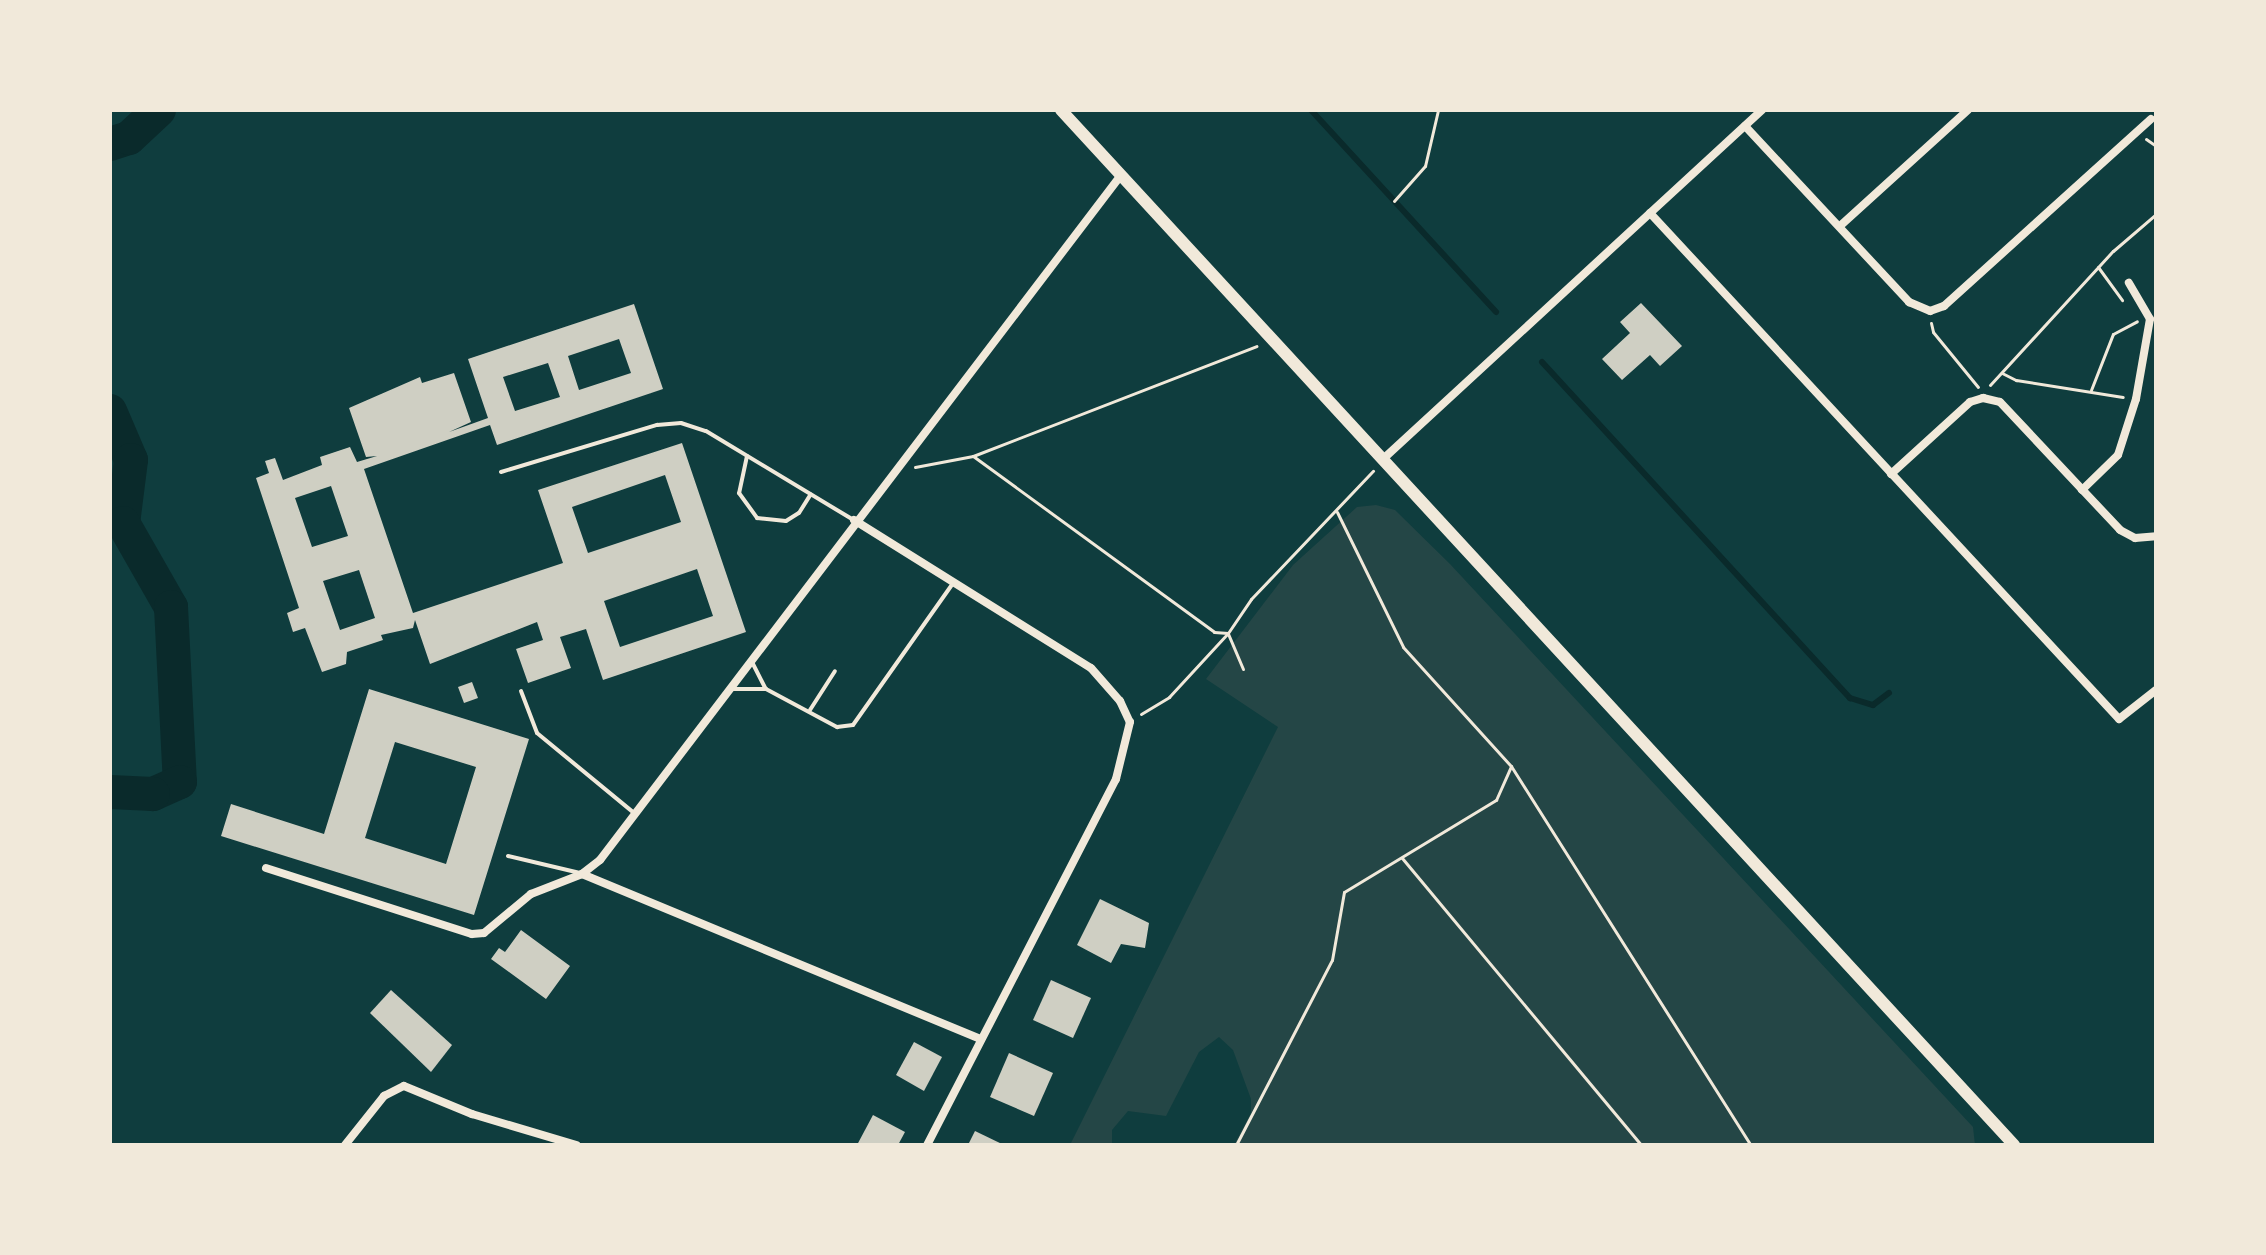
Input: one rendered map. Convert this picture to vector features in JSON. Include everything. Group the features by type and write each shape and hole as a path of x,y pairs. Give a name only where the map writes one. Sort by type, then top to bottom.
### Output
{"main road":[{"path":"1061,110 2014,1145"}],"street":[{"path":"1382,460 1762,110"},
{"path":"1840,226 1968,110"},
{"path":"1745,126 1909,302 1930,311 1944,306 2151,119"},
{"path":"266,868 472,934 484,933 531,894 582,874 636,814 890,472 1121,175"},
{"path":"1650,213 2119,719 2156,690"},
{"path":"2082,490 2118,455 2136,399 2150,319 2129,283"},
{"path":"1891,474 1970,402 1983,398 2000,402 2120,530 2135,538 2156,536"},
{"path":"854,520 1091,668 1130,722 1116,779 927,1145"},
{"path":"582,874 981,1039"},
{"path":"345,1145 384,1096 404,1086 472,1114 576,1145"}],"lane":[{"path":"501,472 669,423 694,426 854,520"},
{"path":"747,456 739,493 757,518 786,521 799,513 811,494"},
{"path":"730,689 766,689 837,727 853,725 954,582"},
{"path":"752,660 766,689"},
{"path":"810,710 835,671"},
{"path":"521,691 544,741 636,814"},
{"path":"508,856 582,874"}],"path":[{"path":"1394,201 1425,166 1438,110"},
{"path":"1930,311 1933,332 1976,386 1985,391 2113,251 2156,214"},
{"path":"2091,392 2113,334 2137,321"},
{"path":"890,472 973,456 1272,340"},
{"path":"2002,373 2136,399"},
{"path":"973,456 1214,632 1228,633"},
{"path":"1130,722 1169,697 1228,633 1251,599 1337,512 1382,460"},
{"path":"1337,512 1403,647 1511,766 1751,1145"},
{"path":"1228,633 1243,669"},
{"path":"1236,1145 1332,960 1344,892 1496,800 1511,766"},
{"path":"1402,858 1641,1145"}],"shaded area":[{"path":"1376,505 1395,510 1450,564 1973,1127 1975,1145 1234,1145 1251,1113 1251,1099 1233,1050 1219,1037 1199,1052 1166,1116 1128,1111 1112,1130 1112,1145 1070,1145 1278,727 1206,679 1293,565 1357,507"}],"building":[{"path":"1641,303 1682,346 1660,366 1650,355 1622,380 1602,359 1630,333 1620,322"},
{"path":"634,304 663,389 497,445 490,425 364,469 413,613 563,563 538,490 682,443 746,632 603,680 586,629 560,637 571,668 528,683 516,649 543,640 537,622 430,664 415,620 413,628 381,635 383,640 347,652 346,664 322,672 305,628 293,632 287,613 299,608 256,478 269,473 265,461 275,458 283,480 322,465 320,457 350,447 357,462 377,456 366,457 349,408 420,377 422,383 454,373 471,422 449,432 488,418 468,359","holes":["619,339 631,373 579,390 568,356","548,363 560,397 515,411 503,377","665,475 681,522 588,553 572,507","331,486 348,536 312,547 295,498","697,569 713,616 620,647 604,601","359,570 375,618 340,630 323,581"]},
{"path":"472,682 478,698 464,703 458,687"},
{"path":"369,689 529,739 474,915 221,836 231,804 324,834","holes":["395,742 476,767 446,864 365,838"]},
{"path":"1100,899 1149,923 1145,948 1121,944 1111,963 1077,945"},
{"path":"521,930 570,966 546,999 491,959 499,948 505,952"},
{"path":"1051,980 1091,998 1073,1038 1033,1020"},
{"path":"391,990 452,1045 431,1072 370,1013"},
{"path":"914,1042 942,1057 924,1091 896,1075"},
{"path":"1009,1053 1053,1073 1034,1116 990,1097"},
{"path":"873,1115 905,1132 898,1145 857,1145"},
{"path":"975,1131 1004,1145 968,1145"}],"waterway":[{"path":"110,144 129,138 159,110"},
{"path":"1311,110 1496,312"},
{"path":"1542,362 1850,698 1873,705 1889,693"},
{"path":"110,411 131,460 123,523 171,607 180,782 153,794 110,792"}]}
